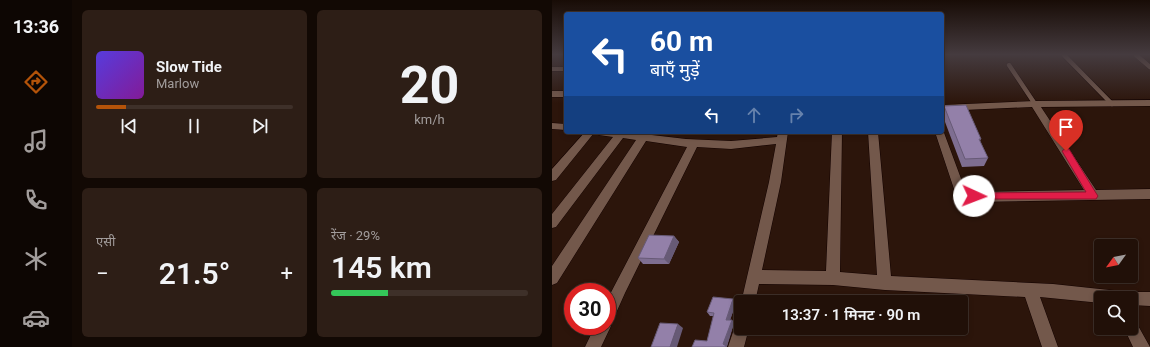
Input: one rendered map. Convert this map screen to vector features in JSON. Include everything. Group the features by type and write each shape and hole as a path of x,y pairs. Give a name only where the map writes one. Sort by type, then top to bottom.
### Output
{"street":[{"path":"944,108 1036,104 1150,103"},
{"path":"1036,104 1093,196"},
{"path":"553,126 564,127"},
{"path":"552,177 588,134"},
{"path":"609,134 694,143 745,145 782,136 775,182 750,295"},
{"path":"833,278 837,134"},
{"path":"873,134 885,283"},
{"path":"941,134 958,186 964,192 974,196 1093,196 1150,194"},
{"path":"552,223 619,136"},
{"path":"552,278 643,138"},
{"path":"616,297 694,143"},
{"path":"754,277 833,278 885,283 1030,290 1094,296"},
{"path":"1030,290 1050,347"},
{"path":"1138,298 1150,299"},
{"path":"593,347 599,335"},
{"path":"736,347 739,335"},
{"path":"1135,335 1142,347"}],"lane":[{"path":"1013,71 1036,104"},
{"path":"1080,71 1112,104"}],"building":[{"path":"966,105 988,158 965,159 944,106"},
{"path":"649,235 674,236 664,259 638,258"},
{"path":"713,297 733,299 726,320 732,320 723,344 726,347 692,347 695,340 707,341 714,313 707,312"},
{"path":"660,323 678,324 670,347 651,347"}],"route":[{"path":"974,196 1093,196 1066,151"}]}
